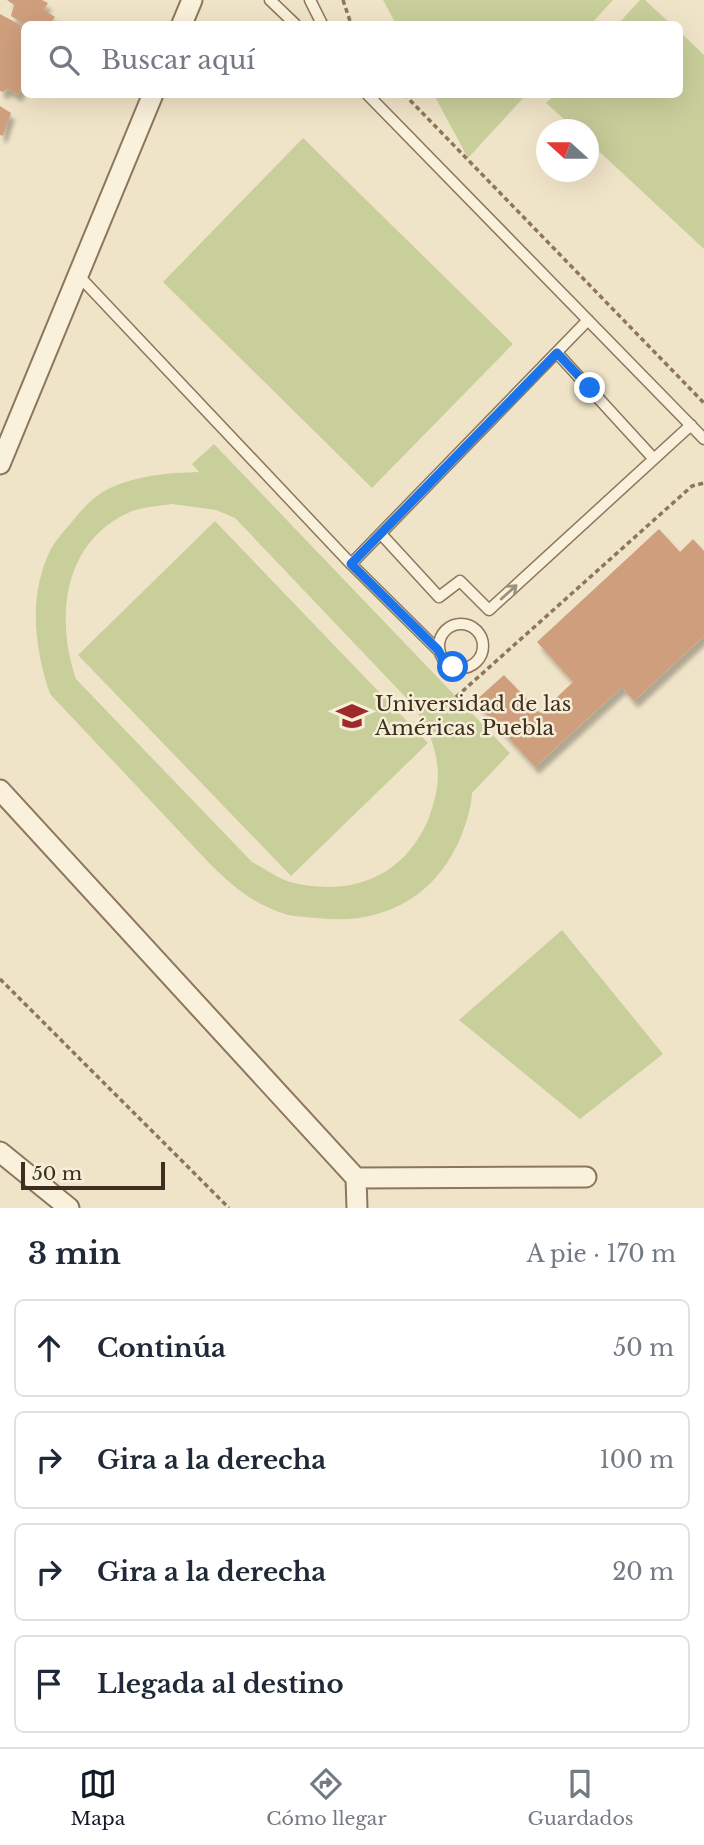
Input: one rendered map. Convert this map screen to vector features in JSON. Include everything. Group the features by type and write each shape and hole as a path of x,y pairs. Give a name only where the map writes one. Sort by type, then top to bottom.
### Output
{"street":[{"path":"184,21 194,1"},
{"path":"0,464 151,98"},
{"path":"0,790 356,1178 357,1208"},
{"path":"0,1152 69,1208"},
{"path":"356,1178 586,1177"}],"lane":[{"path":"270,0 292,21"},
{"path":"310,0 320,21"},
{"path":"372,98 704,439"},
{"path":"78,275 351,564 438,650 444,661 453,667 465,668 476,663 483,653 483,641 478,630 468,624 456,623 446,628 439,638 438,650"},
{"path":"351,564 588,320"},
{"path":"557,353 654,459"},
{"path":"382,535 439,597 460,581 489,610 691,425"}],"path":[{"path":"343,0 350,21"},
{"path":"408,98 704,403"},
{"path":"456,697 692,486 704,483"},
{"path":"0,979 229,1208"}],"green space":[{"path":"383,0 613,0 594,21 394,21"},
{"path":"640,0 645,0 668,21 621,21"},
{"path":"683,35 704,55 704,249 599,151 599,119 564,119 546,103 551,98 683,98"},
{"path":"436,98 523,98 468,158"},
{"path":"303,138 513,344 372,488 163,282"},
{"path":"214,444 510,753 472,793 462,834 438,875 405,903 385,912 341,919 289,915 254,900 210,864 50,694 37,639 36,602 44,566 53,546 84,508 105,491 142,477 199,472 192,464","holes":["172,504 216,510 235,518 412,704 428,732 438,770 435,799 428,820 404,856 389,869 372,878 333,887 312,886 290,882 252,862 76,679 66,631 66,607 78,562 90,542 108,525 140,509"]},
{"path":"215,521 428,743 291,876 78,655"},
{"path":"562,930 663,1054 580,1119 459,1020"}],"building":[{"path":"7,0 42,0 48,3 44,10 55,17 52,21 21,22 11,16 14,5"},
{"path":"0,14 21,25 21,90 18,95 8,89 0,91"},
{"path":"0,106 11,113 3,136 0,135"},
{"path":"659,529 680,552 693,539 704,551 704,636 634,701 622,687 535,767 475,701 504,675 540,713 573,682 537,642"}],"place":[{"name":"Universidad de las Américas Puebla","path":"352,716"}],"route":[{"path":"453,667 444,661 438,650 351,564 557,353 590,388"}]}
